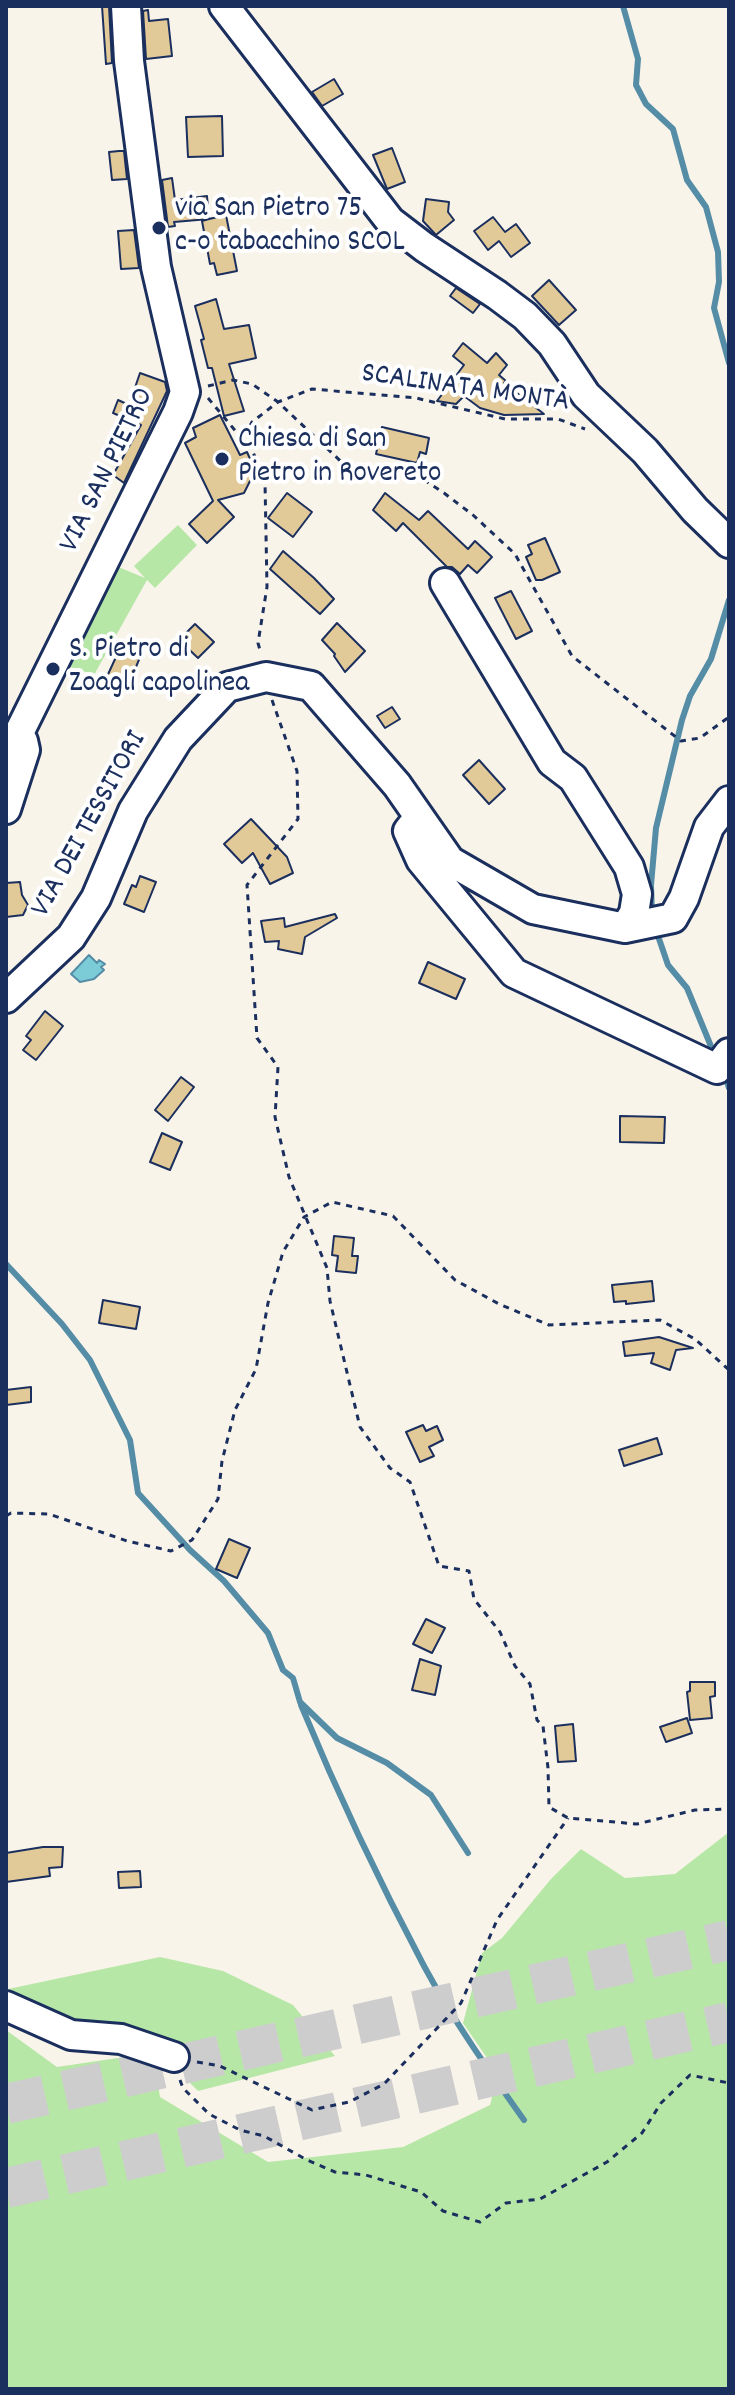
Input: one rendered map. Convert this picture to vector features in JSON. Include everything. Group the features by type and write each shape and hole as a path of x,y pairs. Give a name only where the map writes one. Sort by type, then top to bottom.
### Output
{"street":[{"name":"VIA SAN PIETRO","path":"6,759 178,412 185,392 156,267 129,61 126,6"},
{"path":"224,6 390,221 525,316 552,344 586,395 645,451 695,510 729,543"},
{"path":"445,583 552,762 573,778 629,867 637,894 634,913 625,928"},
{"name":"VIA DEI TESSITORI","path":"6,998 71,937 96,898 133,811 178,739 227,687 266,677 311,686 397,785 450,861 533,909 625,928 673,918 684,898 709,827 729,801"},
{"path":"9,820 25,750 20,728"},
{"path":"419,817 408,831 421,860 514,973 717,1069 729,1053"},
{"path":"6,2006 71,2035 121,2039 174,2057"}],"path":[{"path":"185,392 233,380 247,381 278,402 350,470 410,471 473,515 515,554 572,656 681,741 700,738 729,717"},
{"name":"SCALINATA MONTÀ","path":"278,402 312,389 416,398 505,419 558,419 597,433"},
{"path":"185,392 208,398 253,452 265,482 267,587 258,643 271,696 297,771 298,819 247,885 257,1038 278,1067 275,1117 289,1177 327,1268 330,1301 360,1427 390,1468 410,1482 439,1566 469,1571 474,1599 500,1632 515,1666 530,1684 537,1720 543,1726 549,1807 568,1818 637,1824 695,1810 729,1809"},
{"path":"243,439 252,422 278,402"},
{"path":"6,1516 11,1513 49,1514 127,1541 171,1551 192,1540 218,1499 222,1461 235,1410 256,1369 268,1303 283,1252 304,1217 332,1202 393,1216 455,1280 499,1304 549,1325 660,1320 695,1339 729,1370"},
{"path":"568,1818 497,1920 461,2003 384,2084 349,2102 312,2110 220,2066 174,2057 183,2088 209,2114 240,2130 264,2136 335,2172 366,2175 421,2192 443,2211 480,2222 506,2203 540,2199 607,2162 642,2133 661,2103 690,2075 729,2083"}],"green space":[{"path":"178,525 197,545 155,588 147,580 94,675 54,661 104,561 145,578 134,566"},
{"path":"729,1832 729,2389 6,2389 6,2030 57,2067 131,2056 156,2071 160,2097 268,2162 403,2147 490,2105 498,2074 463,2023 482,1953 502,1938 551,1879 581,1849 625,1878 675,1874"},
{"path":"160,1957 223,1971 293,2005 335,2056 198,2091 190,2083 185,2047 122,2028 69,2041 8,1989"}],"water":[{"path":"89,955 97,963 99,960 105,964 101,967 104,970 94,979 80,982 71,974"}],"building":[{"path":"102,6 109,6 112,63 106,64"},
{"path":"148,10 149,21 168,19 172,56 146,59 143,11"},
{"path":"334,79 343,94 322,106 312,92"},
{"path":"222,116 223,156 188,157 186,117"},
{"path":"392,148 405,182 387,189 373,155"},
{"path":"124,151 127,179 112,180 109,152"},
{"path":"172,178 175,200 207,196 209,219 174,222 175,226 168,227 162,180"},
{"path":"426,199 449,202 448,212 454,220 436,235 423,221"},
{"path":"226,215 237,271 217,275 214,263 210,264 202,221"},
{"path":"493,217 505,232 516,224 530,243 511,257 499,241 488,250 474,231"},
{"path":"134,230 139,268 121,269 118,231"},
{"path":"549,280 576,310 559,325 532,296"},
{"path":"456,288 480,304 473,313 450,296"},
{"path":"216,299 224,329 249,325 256,358 229,364 244,411 224,416 212,368 208,368 195,306"},
{"path":"463,343 487,363 496,353 507,365 499,375 506,381 504,383 544,414 504,415 480,408 464,396 456,404 437,401 464,365 453,356"},
{"path":"140,373 165,382 167,391 124,483 113,475 141,425 113,413 118,400 129,405"},
{"name":"Chiesa di San Pietro in Rovereto","path":"220,415 240,455 247,452 258,477 250,481 244,493 218,500 234,517 207,543 189,524 213,501 185,443 196,437 193,428"},
{"path":"382,427 429,438 426,454 420,452 417,463 376,454"},
{"path":"287,493 312,512 293,537 268,518"},
{"path":"385,493 419,520 428,511 468,549 475,541 492,557 477,573 468,565 460,574 447,567 403,523 396,531 373,510"},
{"path":"545,538 560,572 536,580 526,557 532,554 528,545"},
{"path":"283,551 334,599 320,614 270,569"},
{"path":"511,591 532,631 516,639 495,598"},
{"path":"337,623 365,651 345,672 322,640"},
{"path":"195,624 214,642 198,658 179,640"},
{"path":"122,644 143,650 131,679 127,678 121,690 104,683"},
{"path":"392,707 400,719 385,728 377,716"},
{"path":"479,760 505,789 489,804 463,775"},
{"path":"251,819 287,857 293,873 270,884 253,853 242,863 224,844"},
{"path":"140,876 156,882 144,912 124,904 132,885 136,887"},
{"path":"20,882 28,905 23,915 6,917 6,883"},
{"path":"335,914 337,918 305,937 302,954 278,949 279,941 265,942 261,921 284,918 285,927"},
{"path":"428,962 465,979 456,999 419,983"},
{"path":"45,1011 63,1026 36,1060 23,1050 31,1040 26,1036"},
{"path":"181,1077 194,1087 168,1121 155,1110"},
{"path":"620,1116 665,1117 664,1143 620,1142"},
{"path":"162,1133 182,1142 170,1170 150,1162"},
{"path":"334,1236 354,1238 352,1256 358,1256 356,1273 336,1271 338,1256 332,1255"},
{"path":"652,1281 654,1301 614,1302 612,1285"},
{"path":"103,1300 140,1307 136,1329 99,1323"},
{"path":"659,1337 693,1348 676,1350 670,1370 651,1363 654,1353 625,1356 623,1342"},
{"path":"31,1387 31,1402 6,1405 6,1390"},
{"path":"423,1425 426,1431 437,1426 443,1440 429,1447 434,1456 420,1462 406,1432"},
{"path":"657,1438 662,1454 624,1466 619,1450"},
{"path":"229,1539 250,1548 237,1578 216,1569"},
{"path":"426,1619 445,1628 432,1653 413,1644"},
{"path":"420,1659 441,1666 435,1695 412,1690"},
{"path":"690,1682 715,1682 715,1696 710,1697 712,1718 690,1720 687,1692 690,1691"},
{"path":"687,1718 692,1733 666,1742 660,1727"},
{"path":"573,1724 576,1761 558,1762 555,1726"},
{"path":"63,1847 62,1867 49,1868 50,1876 6,1882 6,1853"},
{"path":"140,1871 141,1887 119,1888 118,1872"}],"waterway":[{"path":"623,6 638,59 636,85 646,104 673,129 687,180 706,207 718,252 719,282 714,308 729,363"},
{"path":"652,915 656,828 682,720 690,696 711,659 729,600"},
{"path":"656,930 668,965 687,988 715,1056"},
{"path":"724,1073 729,1088"},
{"path":"6,1264 62,1324 90,1360 130,1440 138,1493 190,1550 224,1581 268,1633 283,1670 293,1678 300,1702 337,1738 387,1763 431,1795 468,1853"},
{"path":"301,1705 360,1837 424,1966 459,2026 524,2120"}],"tunnel":[{"path":"6,2104 729,1940"},
{"path":"6,2188 729,2022"}],"place":[{"name":"via San Pietro 75 c-o tabacchino SCOL","path":"159,228"},
{"name":"Chiesa di San Pietro in Rovereto","path":"222,459"},
{"name":"S. Pietro di Zoagli capolinea","path":"53,669"}]}
